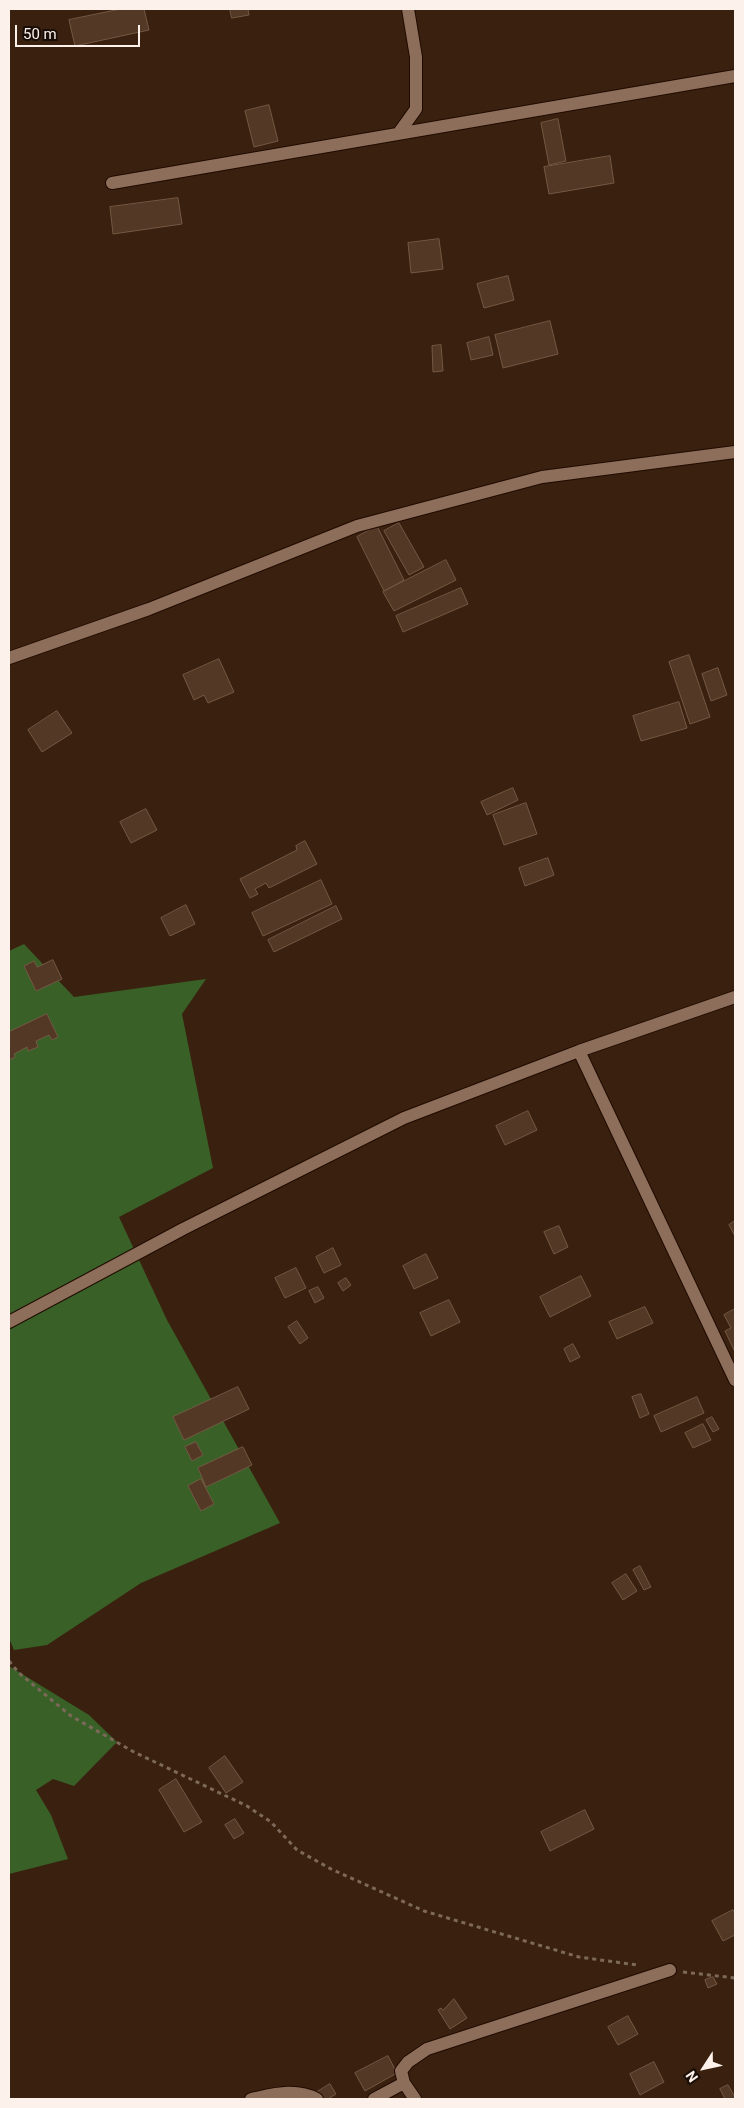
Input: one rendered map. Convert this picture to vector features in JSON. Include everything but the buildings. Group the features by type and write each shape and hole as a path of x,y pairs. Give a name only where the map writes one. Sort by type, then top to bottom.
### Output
{"street":[{"path":"398,134 416,109 416,57 408,9"},
{"path":"112,183 735,76"},
{"path":"9,658 149,609 357,526 542,477 735,452"},
{"path":"9,1322 183,1229 404,1118 579,1051 735,997"},
{"path":"579,1051 735,1380"},
{"path":"415,2099 404,2083 401,2071 408,2062 427,2050 670,1970"},
{"path":"374,2099 404,2083"},
{"path":"251,2099 283,2092 299,2092 318,2099"}],"path":[{"path":"9,1661 19,1673 71,1716 134,1752 247,1806 271,1822 297,1850 330,1869 424,1911 578,1957 643,1966"},
{"path":"670,1970 735,1978"}],"green space":[{"path":"24,944 74,997 206,979 182,1014 213,1168 119,1217 167,1320 280,1523 141,1583 47,1645 14,1650 9,1638 9,951"},
{"path":"9,1666 89,1715 117,1742 74,1786 53,1779 36,1790 51,1815 68,1859 9,1874"}]}
